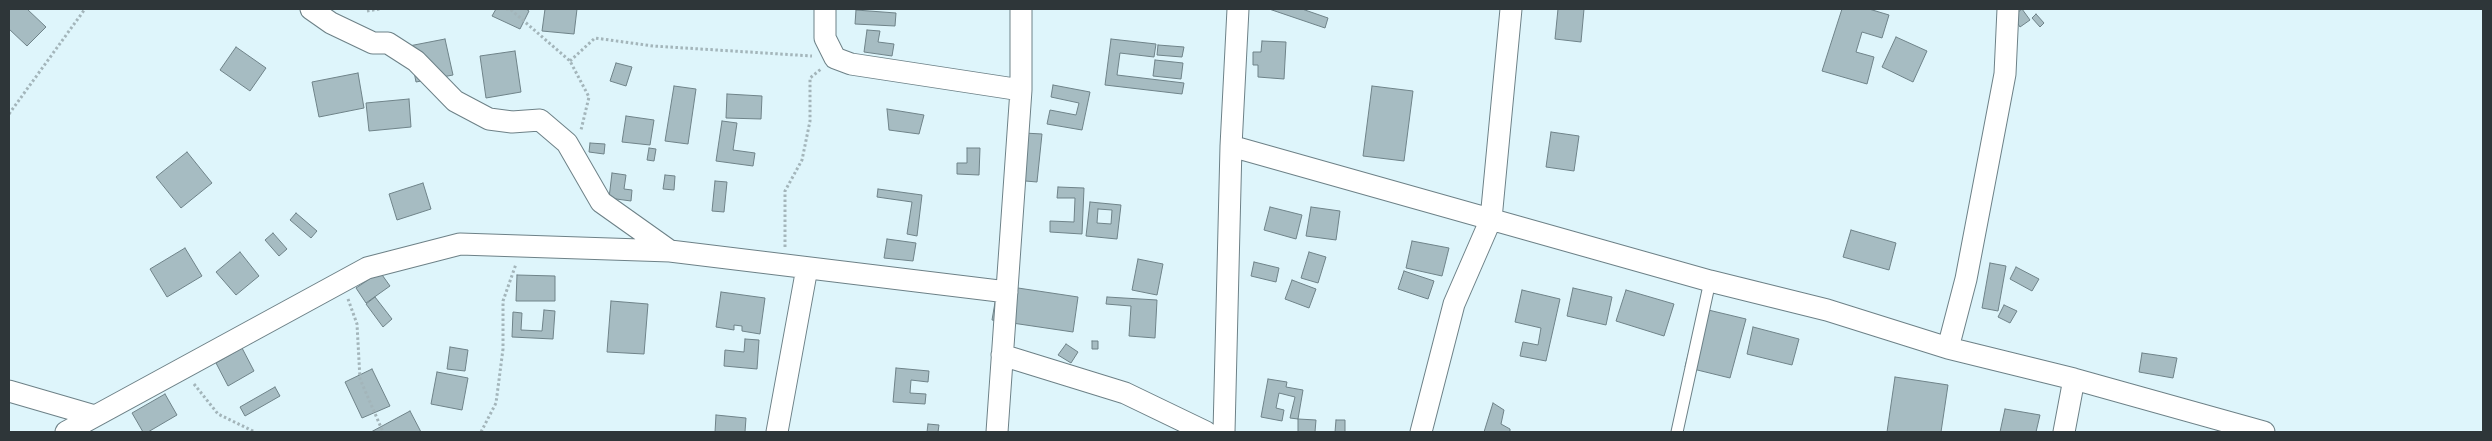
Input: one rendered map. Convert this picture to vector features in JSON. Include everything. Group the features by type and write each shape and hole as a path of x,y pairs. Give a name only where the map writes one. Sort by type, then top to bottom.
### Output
{"street":[{"path":"311,9 331,23 373,43 388,43 416,61 455,101 489,119 512,122 540,120 567,143 601,202 670,251"},
{"path":"824,9 825,38 835,58 851,64 1021,90"},
{"path":"997,432 1021,90 1021,9"},
{"path":"1224,432 1231,146 1238,9"},
{"path":"1420,432 1454,304 1491,219 1512,9"},
{"path":"1948,348 1966,279 2005,74 2008,9"},
{"path":"1231,146 1710,280 1827,310 1948,348 2074,379 2264,432"},
{"path":"66,432 367,268 460,244 670,251 1007,292"},
{"path":"777,432 807,268"},
{"path":"1002,355 1125,393 1206,432"},
{"path":"2064,432 2074,379"},
{"path":"9,391 95,416"}],"lane":[{"path":"1677,432 1710,280"}],"path":[{"path":"9,114 85,9"},
{"path":"367,11 380,9"},
{"path":"506,9 510,9 570,61 589,97 579,136"},
{"path":"570,61 595,38 653,46 835,58"},
{"path":"784,265 785,191 802,160 810,121 810,78 835,58"},
{"path":"480,432 496,403 503,349 504,301 524,246"},
{"path":"341,282 357,324 360,379 384,432"},
{"path":"182,369 218,414 255,432"}],"building":[{"path":"11,9 27,9 46,27 27,46 9,29 9,11"},
{"path":"496,9 526,9 529,11 520,29 492,16"},
{"path":"545,9 577,9 574,34 542,31"},
{"path":"1269,9 1302,9 1328,18 1325,28"},
{"path":"1558,9 1584,9 1581,42 1555,39"},
{"path":"1842,9 1869,9 1889,15 1882,38 1862,32 1856,52 1874,57 1867,84 1822,71"},
{"path":"2022,9 2030,20 2020,27 2013,16"},
{"path":"856,10 896,13 895,26 855,24"},
{"path":"2036,14 2044,23 2040,27 2032,18"},
{"path":"867,30 880,31 878,42 894,44 892,56 864,52"},
{"path":"1896,37 1927,51 1913,82 1882,67"},
{"path":"445,39 453,75 416,82 409,46"},
{"path":"1111,39 1156,44 1154,57 1120,53 1117,75 1184,83 1182,94 1105,85"},
{"path":"1262,41 1286,42 1284,79 1258,77 1258,65 1253,65 1253,52 1261,52"},
{"path":"1158,45 1184,47 1182,57 1157,55"},
{"path":"236,47 266,68 250,91 220,70"},
{"path":"515,51 521,92 486,98 480,56"},
{"path":"1155,60 1183,63 1181,79 1153,76"},
{"path":"616,63 632,67 626,86 610,81"},
{"path":"358,73 364,108 319,117 312,82"},
{"path":"1053,85 1090,92 1082,130 1047,124 1050,110 1076,115 1079,103 1051,97"},
{"path":"674,86 696,89 688,144 665,141"},
{"path":"1372,86 1413,91 1404,161 1363,156"},
{"path":"727,94 762,96 761,119 726,118"},
{"path":"409,99 411,127 369,131 366,103"},
{"path":"887,109 924,115 919,134 889,130"},
{"path":"626,116 654,120 650,145 622,142"},
{"path":"722,121 737,123 733,150 755,153 753,166 716,161"},
{"path":"1551,132 1579,136 1574,171 1546,167"},
{"path":"1024,133 1042,134 1037,182 1014,180"},
{"path":"590,143 605,144 604,154 589,152"},
{"path":"649,148 656,149 654,161 647,160"},
{"path":"967,148 980,148 979,175 957,174 957,163 967,163"},
{"path":"187,152 212,183 181,208 156,177"},
{"path":"612,173 626,175 624,189 632,190 631,201 609,198"},
{"path":"665,175 675,176 674,190 663,189"},
{"path":"715,181 727,182 724,212 712,211"},
{"path":"423,183 431,209 397,220 389,194"},
{"path":"1058,187 1084,188 1082,234 1050,232 1050,221 1074,222 1075,198 1057,198"},
{"path":"878,189 922,195 917,236 907,234 912,202 877,197"},
{"path":"1090,202 1121,205 1117,239 1086,236","holes":["1098,209 1112,210 1111,224 1097,223"]},
{"path":"1270,207 1302,215 1296,239 1264,230"},
{"path":"1311,207 1340,211 1336,240 1306,236"},
{"path":"296,213 317,231 311,238 290,220"},
{"path":"1851,230 1896,243 1889,270 1843,257"},
{"path":"273,233 287,249 279,256 265,240"},
{"path":"887,239 916,243 913,261 884,258"},
{"path":"1412,241 1449,248 1442,276 1406,268"},
{"path":"185,248 202,276 167,297 150,269"},
{"path":"240,252 259,276 236,295 216,272"},
{"path":"1309,252 1326,257 1318,283 1301,278"},
{"path":"1138,259 1163,264 1157,295 1132,290"},
{"path":"1254,262 1279,268 1276,282 1251,276"},
{"path":"1990,263 2006,266 1998,311 1982,308"},
{"path":"2016,267 2039,279 2032,291 2010,279"},
{"path":"1404,271 1434,281 1428,299 1398,289"},
{"path":"380,272 390,286 366,303 356,288"},
{"path":"517,275 555,276 555,301 516,301"},
{"path":"1292,280 1316,289 1309,308 1285,299"},
{"path":"998,285 1078,297 1073,332 992,320"},
{"path":"1573,288 1612,297 1606,325 1567,316"},
{"path":"1522,290 1560,299 1546,361 1520,356 1523,342 1538,345 1541,328 1515,322"},
{"path":"1626,290 1674,304 1664,336 1616,321"},
{"path":"721,292 765,298 760,334 742,331 742,326 734,325 734,330 716,327"},
{"path":"375,297 392,319 383,327 366,304"},
{"path":"1107,297 1157,300 1155,338 1129,336 1131,306 1106,304"},
{"path":"611,301 648,304 644,354 607,352"},
{"path":"2004,305 2017,311 2010,323 1998,317"},
{"path":"1700,308 1746,319 1730,378 1685,367"},
{"path":"544,310 555,311 553,339 512,337 513,312 522,313 521,330 542,331"},
{"path":"1753,327 1799,339 1792,365 1747,354"},
{"path":"745,339 759,340 757,369 724,366 725,350 744,352"},
{"path":"1092,341 1098,341 1098,349 1092,349"},
{"path":"1066,344 1078,352 1071,363 1058,355"},
{"path":"450,347 468,350 465,371 447,369"},
{"path":"242,348 254,371 228,386 216,363"},
{"path":"2142,353 2177,358 2173,378 2139,372"},
{"path":"896,368 929,371 928,382 911,380 910,393 926,394 925,404 893,402"},
{"path":"372,369 390,406 362,418 345,382"},
{"path":"437,372 468,378 462,410 431,404"},
{"path":"1895,377 1948,385 1941,432 1887,432"},
{"path":"1268,379 1287,382 1286,387 1303,390 1298,419 1290,418 1295,397 1279,393 1276,408 1284,410 1282,421 1261,417"},
{"path":"275,387 280,396 245,416 240,407"},
{"path":"165,394 177,415 148,432 143,432 132,413"},
{"path":"1493,403 1504,410 1501,424 1510,429 1510,432 1484,432"},
{"path":"2005,409 2040,415 2036,432 2000,432"},
{"path":"410,411 421,432 371,432"},
{"path":"716,415 746,418 745,432 715,432"},
{"path":"1298,419 1316,420 1315,432 1298,432"},
{"path":"1336,420 1345,420 1345,432 1335,432"},
{"path":"928,424 939,425 938,432 927,432"}]}
